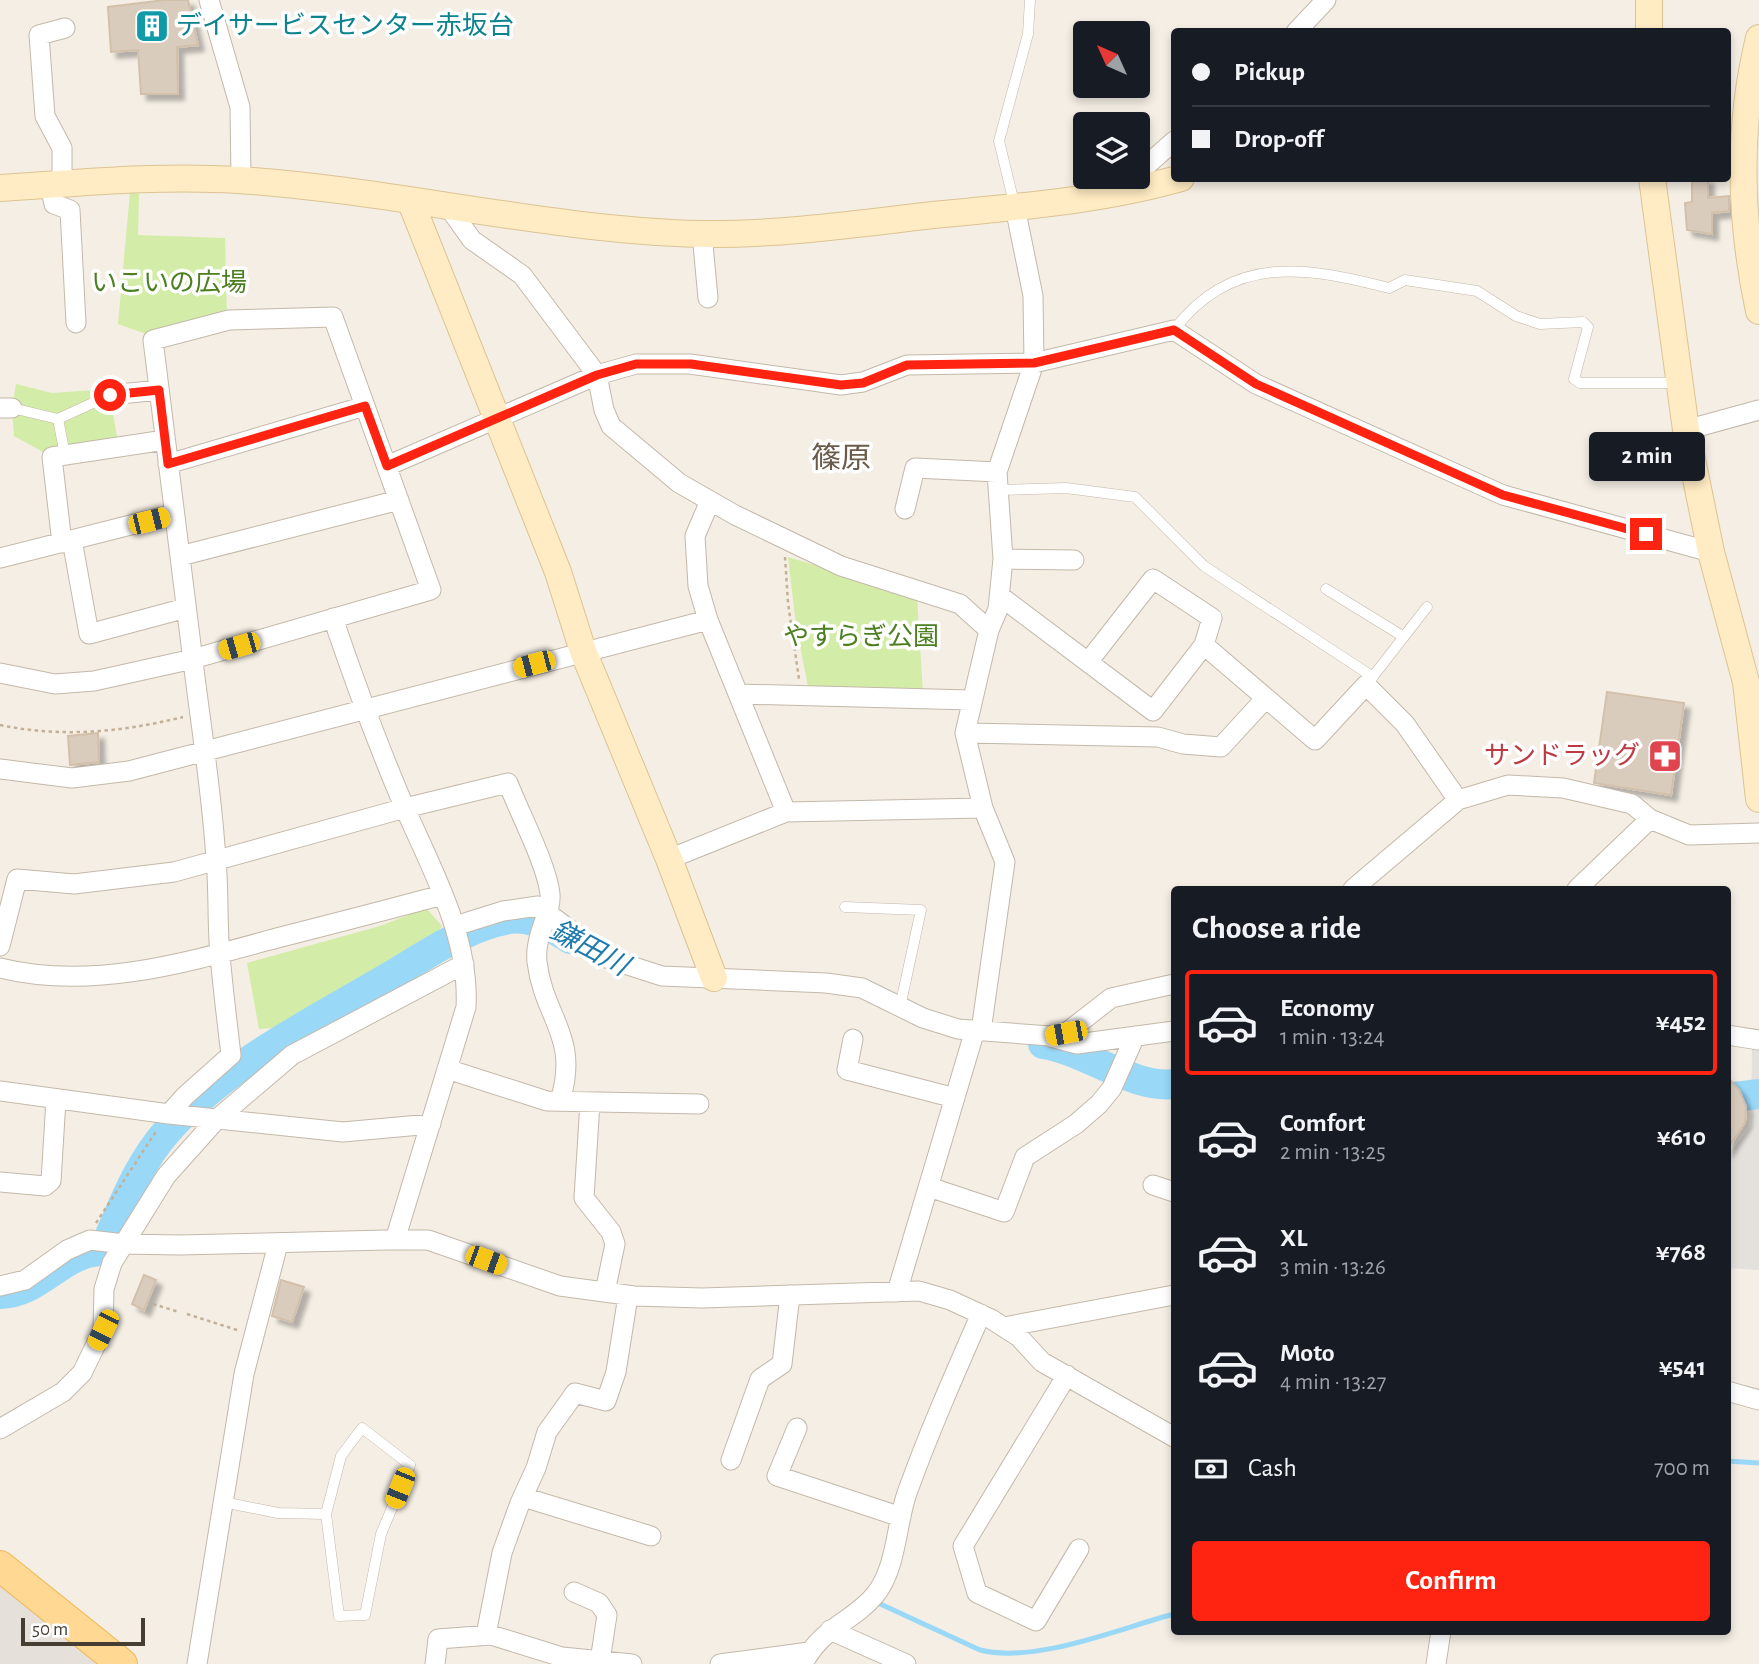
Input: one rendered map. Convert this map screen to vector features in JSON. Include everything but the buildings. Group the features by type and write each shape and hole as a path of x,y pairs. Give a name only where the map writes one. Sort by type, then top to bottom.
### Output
{"main road":[{"path":"0,1566 122,1664"}],"street":[{"path":"209,0 240,107 241,180"},
{"path":"1300,28 1326,0"},
{"path":"1649,0 1650,28"},
{"path":"65,28 39,35 45,116 62,148 54,204 70,210 76,323"},
{"path":"1757,297 1743,200 1743,155 1759,38"},
{"path":"1150,162 1171,144"},
{"path":"0,188 198,178 241,180 620,229 702,234 785,231 1015,207 1113,194 1171,180"},
{"path":"1653,182 1686,430 1711,552 1746,682 1759,799"},
{"path":"1113,194 1119,189"},
{"path":"410,200 558,572 583,652 669,859 714,978"},
{"path":"447,205 472,240 522,275 597,375 611,425 679,484 841,566 960,604 989,630"},
{"path":"898,1292 955,1098 978,1031 1005,862 983,808 965,733 971,700 1000,596 1003,559 998,481 1034,363 1033,296 1015,207"},
{"path":"702,234 708,298"},
{"path":"0,673 55,684 94,681 193,659 431,590 333,317 229,320 153,340 174,514 180,556 186,608 193,659 200,713 216,860 219,954 231,1055 169,1114"},
{"path":"387,466 597,375 636,364 691,364 841,385 863,383 907,365 1034,363 1174,330 1256,384 1503,495 1711,552"},
{"path":"110,395 159,390"},
{"path":"168,464 365,406"},
{"path":"1686,430 1759,410"},
{"path":"165,440 52,457 67,541 89,634 186,608"},
{"path":"905,509 915,468 998,481"},
{"path":"180,556 399,500"},
{"path":"710,501 695,536 694,558 708,620 786,812"},
{"path":"0,558 174,514"},
{"path":"1003,559 1074,559"},
{"path":"1000,596 1153,711 1204,645 1212,618 1153,579 1088,662"},
{"path":"333,618 364,709 455,926 468,983 466,1007 396,1240"},
{"path":"0,769 72,778 129,771 708,620"},
{"path":"1204,645 1315,740 1369,681 1405,724 1458,800"},
{"path":"738,694 971,700"},
{"path":"965,733 1158,737 1183,744 1221,747 1266,698"},
{"path":"0,946 18,879 74,884 127,880 174,872 405,808 508,783 550,896 536,944 541,983 566,1045 567,1078 560,1101"},
{"path":"1357,886 1458,800 1508,785 1563,788 1632,804 1650,819 1689,835 1759,833"},
{"path":"669,859 786,812 983,808"},
{"path":"1580,886 1650,819"},
{"path":"0,968 79,976 135,972 219,954 442,895"},
{"path":"455,926 503,911 537,906 609,959 662,976 826,983 862,988 900,1007 958,1029 1050,1036 1077,1044 1171,1031"},
{"path":"0,1429 63,1392 82,1373 103,1330 107,1276 124,1244 166,1176 217,1119 292,1055 464,964"},
{"path":"1050,1036 1066,1033 1111,998 1171,985"},
{"path":"929,1187 1004,1212 1025,1157 1076,1124 1099,1104 1112,1088 1135,1036"},
{"path":"1731,1036 1759,1040"},
{"path":"853,1039 847,1070 955,1098"},
{"path":"447,1069 503,1089 560,1101 699,1104"},
{"path":"0,1091 169,1114 343,1132 430,1124"},
{"path":"0,1182 45,1186 51,1181 56,1100"},
{"path":"590,1102 584,1198 611,1231 615,1244 605,1292"},
{"path":"1153,1185 1171,1191"},
{"path":"0,1286 25,1280 67,1250 90,1240 124,1244 428,1240 560,1286 628,1296 919,1291 981,1314 1004,1327 1018,1336 1042,1362 1171,1435"},
{"path":"197,1664 244,1374 278,1244"},
{"path":"731,1460 760,1379 782,1364 790,1295"},
{"path":"486,1635 502,1553 547,1432 575,1393 606,1401 616,1371 628,1296"},
{"path":"1004,1327 1171,1296"},
{"path":"720,1664 806,1658 830,1630 876,1594 889,1566 901,1517 929,1435 981,1314"},
{"path":"1067,1375 963,1546 977,1593 1036,1621 1079,1549"},
{"path":"1731,1392 1759,1401"},
{"path":"797,1428 777,1476 901,1517"},
{"path":"523,1497 650,1535"},
{"path":"573,1592 599,1603 607,1615 600,1661"},
{"path":"830,1630 905,1664"},
{"path":"435,1664 438,1639 486,1635 562,1657 632,1664"},
{"path":"1436,1664 1440,1635"}],"lane":[{"path":"1015,207 999,141 1028,34 1030,0"},
{"path":"1174,330 1201,299 1242,279 1270,272 1336,274 1390,288 1405,280 1477,291 1516,316 1540,324 1583,322 1588,327 1574,379 1580,383 1681,383"},
{"path":"6,408 58,419 110,395"},
{"path":"58,419 65,455"},
{"path":"998,481 1135,497 1204,566 1369,681 1427,607"},
{"path":"1326,589 1404,637"},
{"path":"845,907 921,910 900,1007"},
{"path":"362,1428 410,1465 381,1534 365,1615 339,1616 326,1514 341,1456 362,1428"},
{"path":"223,1502 278,1513 326,1514"}],"path":[{"path":"787,540 784,569 802,695"},
{"path":"0,724 38,732 69,733 138,728 200,713"},
{"path":"90,1240 95,1224 127,1170 169,1114"},
{"path":"153,1304 179,1312"},
{"path":"187,1314 254,1335"}],"shaded area":[{"path":"1752,1043 1759,1044 1759,1270 1731,1268 1731,1155 1751,1127"},
{"path":"0,1577 113,1664 0,1664"}],"green space":[{"name":"いこいの広場","path":"130,192 139,194 138,235 225,238 227,317 152,336 118,324"},
{"path":"16,384 52,393 109,389 118,443 52,457 14,436 12,408"},
{"name":"やすらぎ公園","path":"788,557 917,596 923,694 809,692 796,625"},
{"path":"426,908 442,926 429,944 273,1028 259,1029 247,963 380,926"}],"waterway":[{"name":"鎌田川","path":"110,1235 142,1166 169,1129 217,1085 269,1047 444,944 493,923 526,919 549,927 570,939"},
{"name":"鎌田川","path":"1043,1044 1077,1054 1142,1081 1171,1084"},
{"name":"鎌田川","path":"1731,1098 1759,1094"},
{"name":"鎌田川","path":"0,1294 27,1287 73,1259 99,1251"},
{"path":"1731,1461 1759,1463"},
{"path":"876,1602 980,1650 1002,1653 1026,1652 1078,1643 1171,1615"}],"place":[{"name":"デイサービスセンター赤坂台","path":"152,26"},
{"name":"サンドラッグ","path":"1665,756"}],"district":[{"name":"篠原","path":"841,459"}],"route":[{"path":"110,395 159,390 168,464 365,406 387,466 597,375 636,364 691,364 841,385 863,383 907,365 1034,363 1174,330 1256,384 1503,495 1646,534"}]}
